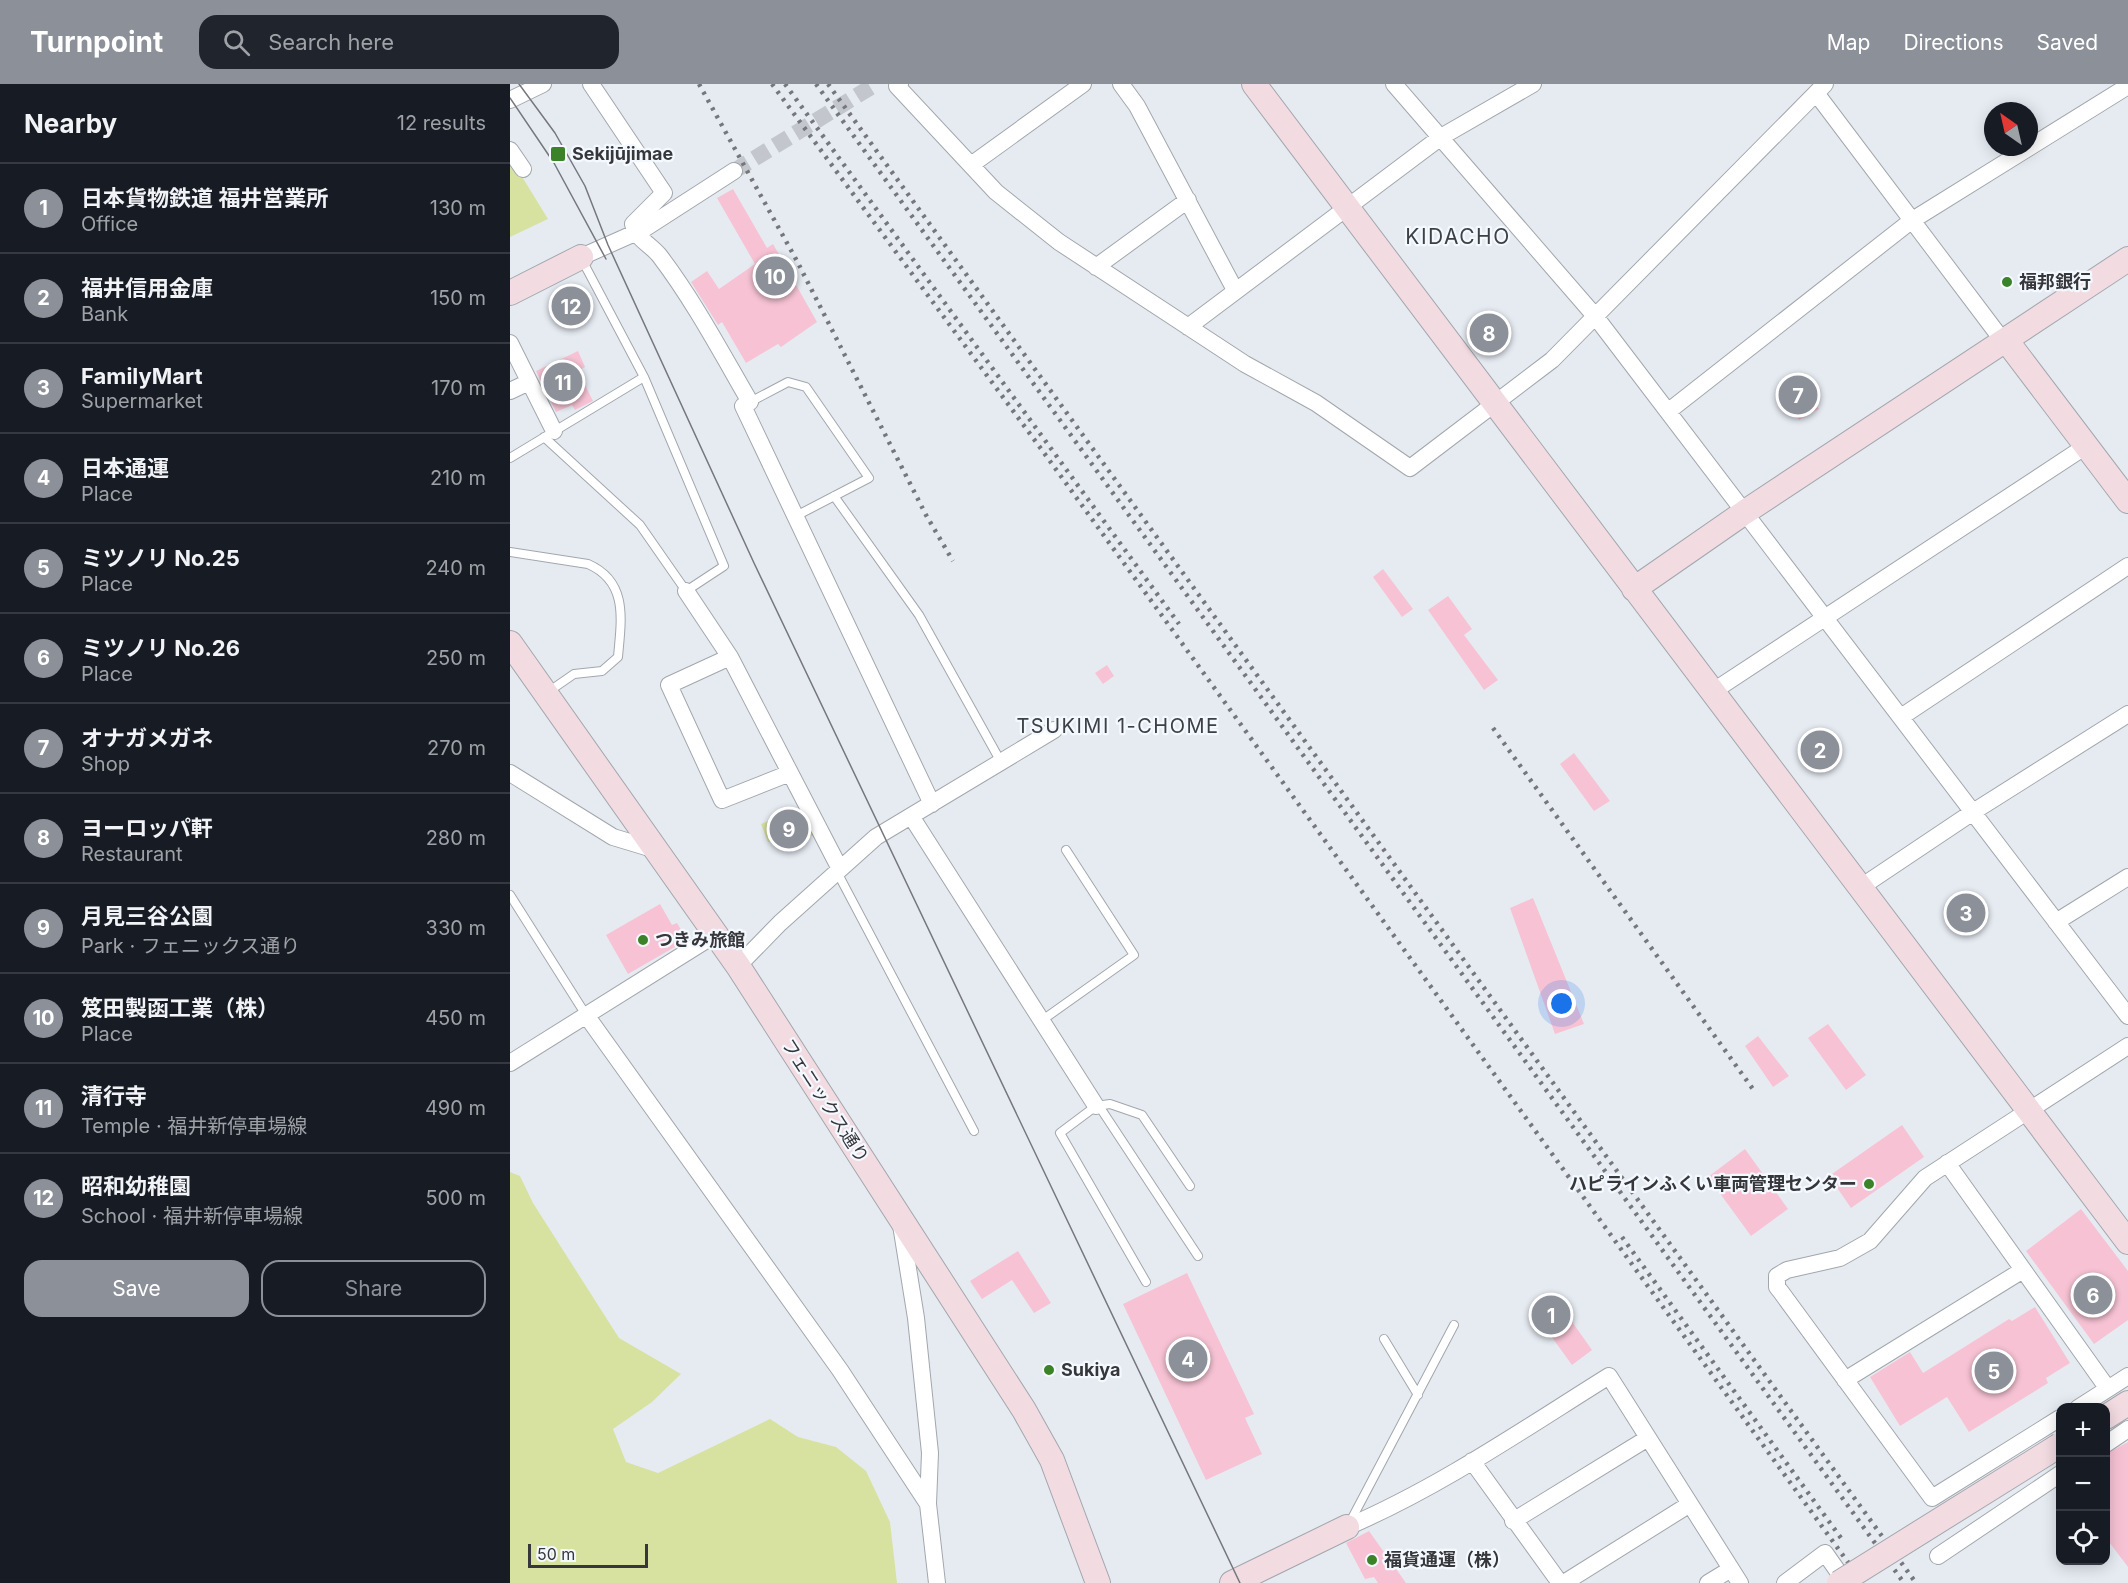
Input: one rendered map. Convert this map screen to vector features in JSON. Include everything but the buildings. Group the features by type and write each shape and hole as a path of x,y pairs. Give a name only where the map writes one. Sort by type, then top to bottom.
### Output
{"street":[{"path":"510,100 543,84"},
{"path":"591,84 664,193 633,224 635,233 658,254 706,326 750,402 742,406 932,804"},
{"path":"900,84 897,86 996,192 1059,242 1245,364 1316,403 1410,468 1552,360 1822,86 1911,221 2128,501"},
{"path":"971,165 1083,84"},
{"path":"1121,84 1137,106 1235,290"},
{"path":"1254,84 2128,1242"},
{"path":"1394,84 1596,316 1670,410 2128,1017"},
{"path":"1188,327 1441,136 1533,84"},
{"path":"1670,410 1911,221 2128,86"},
{"path":"510,150 523,169"},
{"path":"510,293 635,233 734,171"},
{"path":"1096,267 1188,200"},
{"path":"1634,589 1745,512 2128,259"},
{"path":"510,343 529,382 549,434"},
{"path":"510,391 529,382"},
{"path":"1713,692 1824,616 2086,447"},
{"path":"1901,717 2128,566"},
{"path":"686,591 730,657 838,871"},
{"name":"フェニックス通り","path":"510,643 738,966 1024,1410 1052,1460 1098,1583"},
{"path":"730,657 669,685 722,800 790,773"},
{"path":"1861,887 1973,812 2128,714"},
{"path":"738,966 780,923 876,837 1054,730"},
{"path":"510,773 613,837 656,850"},
{"path":"911,816 1097,1106"},
{"path":"2056,922 2128,877"},
{"path":"510,1063 716,934"},
{"path":"586,1015 840,1370 928,1504"},
{"path":"2056,1421 1932,1498 1777,1287 1777,1276 1787,1270 1840,1258 1863,1246 1884,1227 1924,1178 2128,1046"},
{"path":"1947,1163 2108,1389"},
{"path":"900,1218 916,1317 929,1442 928,1504 937,1583"},
{"path":"1845,1380 2023,1270"},
{"path":"1232,1583 1388,1509 1472,1461 1609,1376 1735,1576 1708,1583"},
{"path":"2085,1403 2128,1376"},
{"path":"2110,1414 2128,1403"},
{"path":"2110,1441 2128,1429"},
{"path":"1513,1521 1648,1438"},
{"path":"1839,1583 2056,1448"},
{"path":"1472,1461 1513,1521 1562,1583 1690,1504"},
{"path":"1938,1556 2056,1477"},
{"path":"1785,1583 1825,1553 1846,1583"}],"lane":[{"path":"549,434 640,525 686,591 724,566 644,377 581,257"},
{"path":"510,458 644,377"},
{"path":"750,402 788,382 806,387 869,478 794,517"},
{"path":"834,496 919,615 1001,762"},
{"path":"510,552 588,564 597,568 607,577 622,608 618,657 602,671 574,674 546,694"},
{"path":"1041,1021 1134,955 1066,850"},
{"path":"838,871 974,1131"},
{"path":"510,895 586,1015"},
{"path":"1146,1282 1060,1133 1097,1106 1110,1104 1142,1115 1190,1186"},
{"path":"1097,1106 1198,1256"},
{"path":"1347,1527 1454,1325"},
{"path":"1384,1339 1418,1395"}],"green space":[{"path":"510,157 548,219 510,237"},
{"path":"804,807 819,835 768,842 761,824"},
{"path":"510,1172 520,1176 533,1203 619,1338 681,1374 652,1402 613,1429 626,1462 658,1473 770,1419 798,1437 836,1447 866,1471 890,1522 897,1583 510,1583"}],"tunnel":[{"path":"734,171 876,84"}],"tram line":[{"path":"519,84 555,133 585,186 608,245 754,563 1240,1583"},
{"path":"510,98 554,163 606,259"}],"railway":[{"path":"699,84 797,261 926,515 953,561"},
{"path":"772,84 1039,446 1863,1583"},
{"path":"785,84 1179,624"},
{"path":"816,84 1904,1583"},
{"path":"828,84 1916,1583"},
{"path":"1493,728 1755,1092"},
{"path":"1622,1237 1841,1538"}],"place":[{"name":"Sekijūjimae","path":"558,154"},
{"name":"笈田製函工業（株）","path":"775,276"},
{"name":"福邦銀行","path":"2007,282"},
{"name":"昭和幼稚園","path":"571,306"},
{"name":"ヨーロッパ軒","path":"1489,333"},
{"name":"清行寺","path":"563,382"},
{"name":"オナガメガネ","path":"1798,395"},
{"name":"福井信用金庫","path":"1820,750"},
{"name":"月見三谷公園","path":"789,829"},
{"name":"FamilyMart","path":"1966,913"},
{"name":"つきみ旅館","path":"643,940"},
{"name":"ハピラインふくい車両管理センター","path":"1869,1184"},
{"name":"ミツノリ No.26","path":"2093,1295"},
{"name":"日本貨物鉄道 福井営業所","path":"1551,1315"},
{"name":"日本通運","path":"1188,1359"},
{"name":"Sukiya","path":"1049,1370"},
{"name":"ミツノリ No.25","path":"1994,1371"},
{"name":"福貨通運（株）","path":"1372,1560"}],"district":[{"name":"KIDACHO","path":"1458,237"},
{"name":"TSUKIMI 1-CHOME","path":"1118,726"}]}
